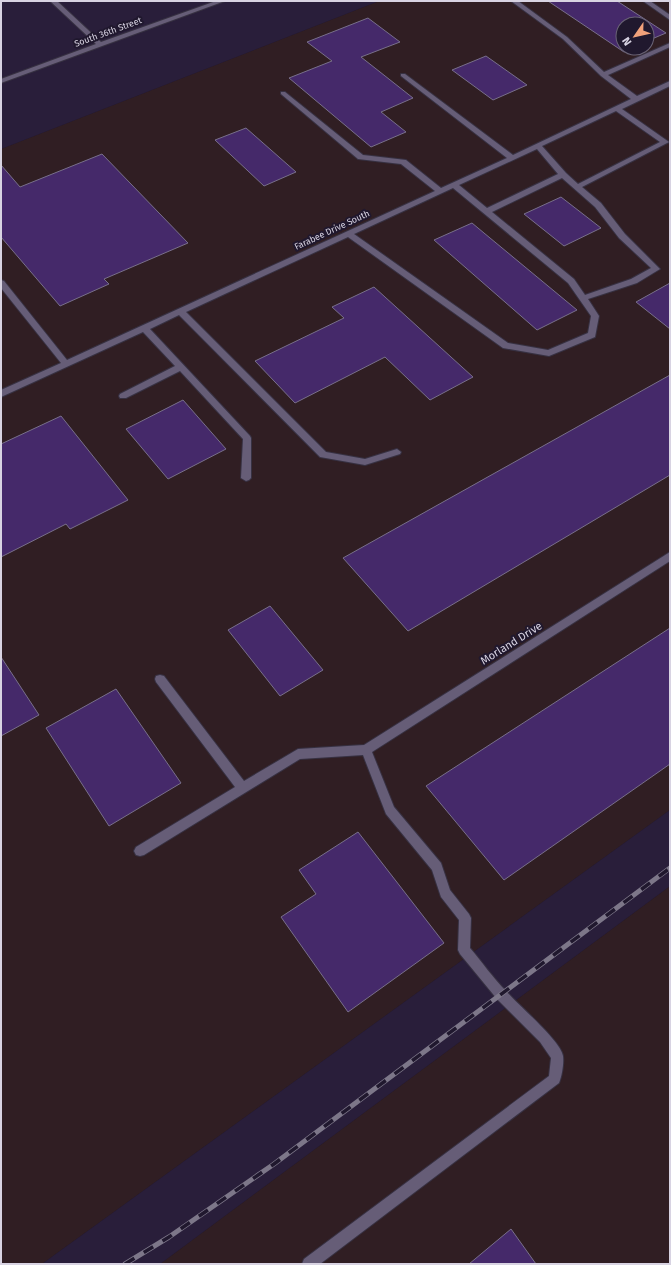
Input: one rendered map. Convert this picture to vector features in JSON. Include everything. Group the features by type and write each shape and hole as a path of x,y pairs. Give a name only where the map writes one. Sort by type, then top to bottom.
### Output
{"street":[{"path":"53,1 100,45"},
{"name":"South 36th Street","path":"1,81 222,1"},
{"path":"514,1 565,38 603,75 636,99"},
{"path":"646,1 670,18"},
{"path":"603,75 670,45"},
{"path":"404,75 512,158"},
{"name":"Farabee Drive South","path":"1,394 538,146 670,83"},
{"path":"283,93 361,157 403,162 440,191"},
{"path":"616,108 668,140"},
{"path":"577,187 668,140"},
{"path":"538,146 563,175 598,205 622,236 656,269 634,281 583,298"},
{"path":"487,211 563,175"},
{"path":"348,234 506,346 549,353 592,335 595,316 571,281 454,184"},
{"path":"1,283 66,364"},
{"path":"180,311 323,455 365,462 397,452"},
{"path":"144,328 247,438 246,478"},
{"path":"123,396 181,366"},
{"name":"Morland Drive","path":"366,750 670,556"},
{"path":"160,679 243,788"},
{"path":"140,851 298,754 366,750 390,810 437,867 445,893 465,918 464,950 501,995 544,1038 557,1056 555,1079 309,1264"}],"shaded area":[{"path":"1,1 379,1 1,149"},
{"path":"379,1 670,1 670,810 42,1264 1,1264 1,149"},
{"path":"670,810 670,886 160,1264 42,1264"},
{"path":"670,886 670,1264 160,1264"}],"building":[{"path":"548,1 617,1 640,16 615,16 615,46"},
{"path":"368,18 400,42 361,57 413,98 381,112 406,132 371,147 289,78 332,61 307,42"},
{"path":"655,26 666,33 655,38"},
{"path":"486,56 527,85 493,100 452,70"},
{"path":"246,128 296,172 264,186 215,140"},
{"path":"102,154 188,243 104,279 109,284 60,306 1,237 1,165 20,187"},
{"path":"561,197 601,228 564,246 524,214"},
{"path":"472,223 577,310 537,330 434,240"},
{"path":"670,283 670,329 636,302"},
{"path":"374,287 473,377 430,400 385,357 295,403 255,361 344,318 332,307"},
{"path":"670,375 670,475 408,631 343,558"},
{"path":"183,400 226,449 168,479 126,429"},
{"path":"61,416 128,500 70,529 66,524 1,557 1,444"},
{"path":"270,606 323,670 280,696 228,630"},
{"path":"670,628 670,764 504,880 426,786"},
{"path":"1,657 39,715 1,736"},
{"path":"116,689 181,783 109,826 46,728"},
{"path":"358,832 444,943 348,1012 281,917 316,894 299,870"},
{"path":"511,1229 536,1264 469,1264"}],"railway":[{"path":"125,1264 169,1237 274,1164 670,868"}]}
